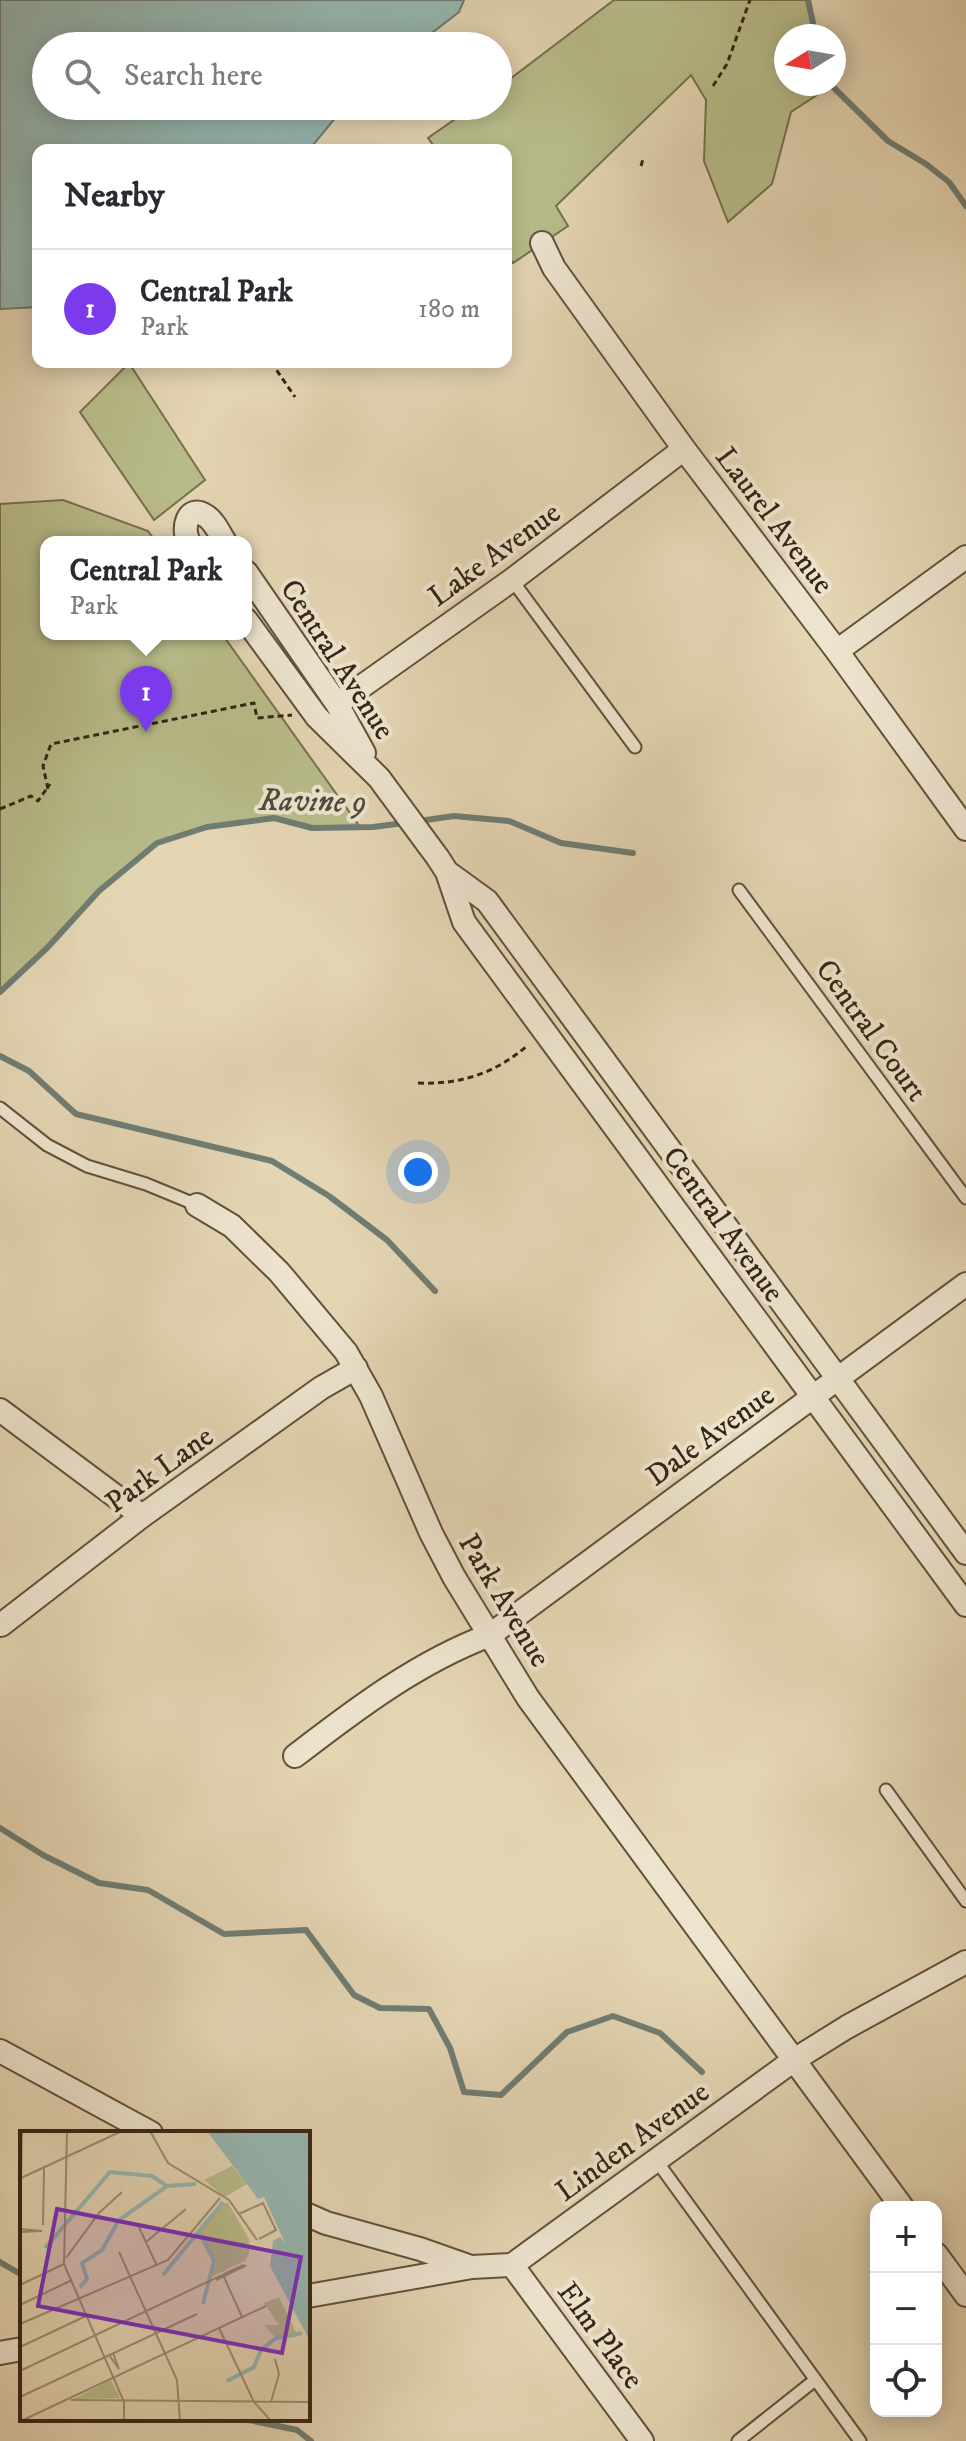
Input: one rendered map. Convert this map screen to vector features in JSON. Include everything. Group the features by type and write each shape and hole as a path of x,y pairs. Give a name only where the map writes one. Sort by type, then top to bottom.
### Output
{"street":[{"name":"Laurel Avenue","path":"542,243 554,268 684,449 837,651 966,829"},
{"name":"Lake Avenue","path":"337,704 512,580 684,449"},
{"path":"187,536 186,520 200,513 207,516 221,536"},
{"path":"837,651 966,557"},
{"name":"Central Avenue","path":"252,581 337,704 383,784 447,872 464,922 966,1605"},
{"name":"Central Avenue","path":"252,629 308,716 383,784"},
{"name":"Central Avenue","path":"447,872 487,901 966,1553"},
{"path":"643,1164 669,1149"},
{"name":"Park Avenue","path":"197,1205 232,1226 279,1272 346,1352 371,1396 431,1533 454,1577 528,1698 898,2201"},
{"name":"Dale Avenue","path":"295,1756 403,1678 490,1635 966,1284"},
{"name":"Park Lane","path":"1,1625 142,1516 321,1388 356,1368"},
{"path":"0,1410 142,1516"},
{"name":"Linden Avenue","path":"512,2265 794,2060 847,2027 966,1962"},
{"path":"0,2051 147,2131"},
{"path":"310,2216 472,2267"},
{"path":"942,2262 966,2295"},
{"path":"310,2296 472,2267 512,2265"},
{"name":"Elm Place","path":"512,2265 642,2441"},
{"path":"0,2353 20,2349"}],"lane":[{"path":"512,580 635,747"},
{"name":"Central Court","path":"739,890 966,1198"},
{"name":"Park Avenue","path":"0,1108 47,1145 87,1166 146,1184 197,1205"},
{"path":"886,1790 966,1899"},
{"path":"656,2160 860,2441"},
{"path":"738,2441 815,2380"}],"path":[{"path":"713,86 727,64 750,0"},
{"path":"641,166 643,159"},
{"path":"275,368 295,397"},
{"path":"0,809 31,796 38,801 49,786 43,766 51,744 254,703 257,718 308,716"},
{"path":"418,1083 443,1084 492,1070 514,1057 545,1031"}],"green space":[{"path":"614,0 808,0 813,24 774,24 774,96 816,96 791,112 772,184 728,222 704,161 706,100 691,75 556,206 568,226 513,263 512,144 432,144 428,138 454,120 512,120 512,77"},
{"path":"124,368 132,368 205,480 154,520 80,412"},
{"path":"63,500 148,531 152,536 40,536 40,640 226,640 360,827 312,828 273,818 207,827 157,843 99,891 48,947 0,992 0,504"}],"water":[{"path":"0,0 464,0 459,12 433,32 32,32 32,120 334,120 314,144 32,144 32,307 0,309"}],"waterway":[{"path":"808,0 813,24"},
{"path":"842,96 888,141 949,182 966,206"},
{"name":"Ravine 9","path":"419,821 454,816 509,821 561,843 633,853"},
{"name":"Ravine 9","path":"0,992 48,947 99,891 157,843 207,827 274,818 312,828 404,823"},
{"name":"Ravine 9","path":"0,1056 29,1071 76,1114 272,1161 329,1196 387,1240 435,1291"},
{"name":"Ravine 9","path":"0,1828 43,1855 99,1883 148,1890 224,1934 306,1930 354,1995 380,2008 429,2009 450,2048 464,2092 501,2095 567,2032 613,2016 660,2033 702,2072"},
{"name":"Ravine 9","path":"0,2262 20,2274"},
{"name":"Ravine 9","path":"254,2421 297,2430 311,2441"}],"place":[{"name":"Central Park","path":"146,732"}]}
